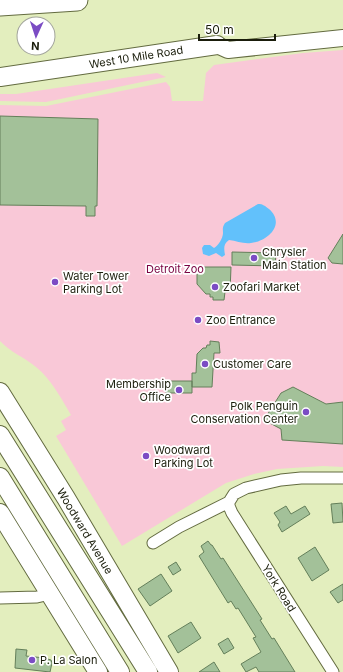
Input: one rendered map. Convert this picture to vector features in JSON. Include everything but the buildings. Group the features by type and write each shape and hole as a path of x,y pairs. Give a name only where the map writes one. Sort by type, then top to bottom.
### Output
{"highway":[{"path":"0,5 77,0"}],"main road":[{"name":"West 10 Mile Road","path":"0,77 217,45 228,50 343,38"},
{"name":"Woodward Avenue","path":"0,392 66,498 169,672"},
{"name":"Woodward Avenue","path":"0,436 148,672"},
{"path":"0,477 120,672"},
{"path":"0,513 96,671"}],"street":[{"path":"153,543 179,527 229,502 230,498 238,491 281,480 343,478"},
{"name":"York Road","path":"229,502 232,513 333,672"},
{"path":"0,598 37,598 50,594"}],"green space":[{"name":"Detroit Zoo","path":"343,50 343,467 323,466 277,469 254,474 226,483 122,546 56,436 66,430 61,421 71,415 51,383 41,372 0,341 0,105 46,106 166,82 170,87 172,101 203,101 206,73 214,65 303,53"},
{"path":"157,73 166,77 46,102 0,101 0,94 16,94"}],"water":[{"path":"258,204 269,209 276,220 273,231 269,235 257,242 251,243 229,240 225,245 225,255 222,257 216,253 209,256 203,254 202,248 204,245 210,245 214,248 219,244 225,223"}],"place":[{"name":"Chrysler Main Station","path":"254,258"},
{"name":"Water Tower Parking Lot","path":"55,282"},
{"name":"Zoofari Market","path":"215,287"},
{"name":"Zoo Entrance","path":"198,320"},
{"name":"Customer Care","path":"205,364"},
{"name":"Membership Office","path":"179,390"},
{"name":"Polk Penguin Conservation Center","path":"306,412"},
{"name":"Woodward Parking Lot","path":"146,456"},
{"name":"P. La Salon","path":"32,660"}]}
